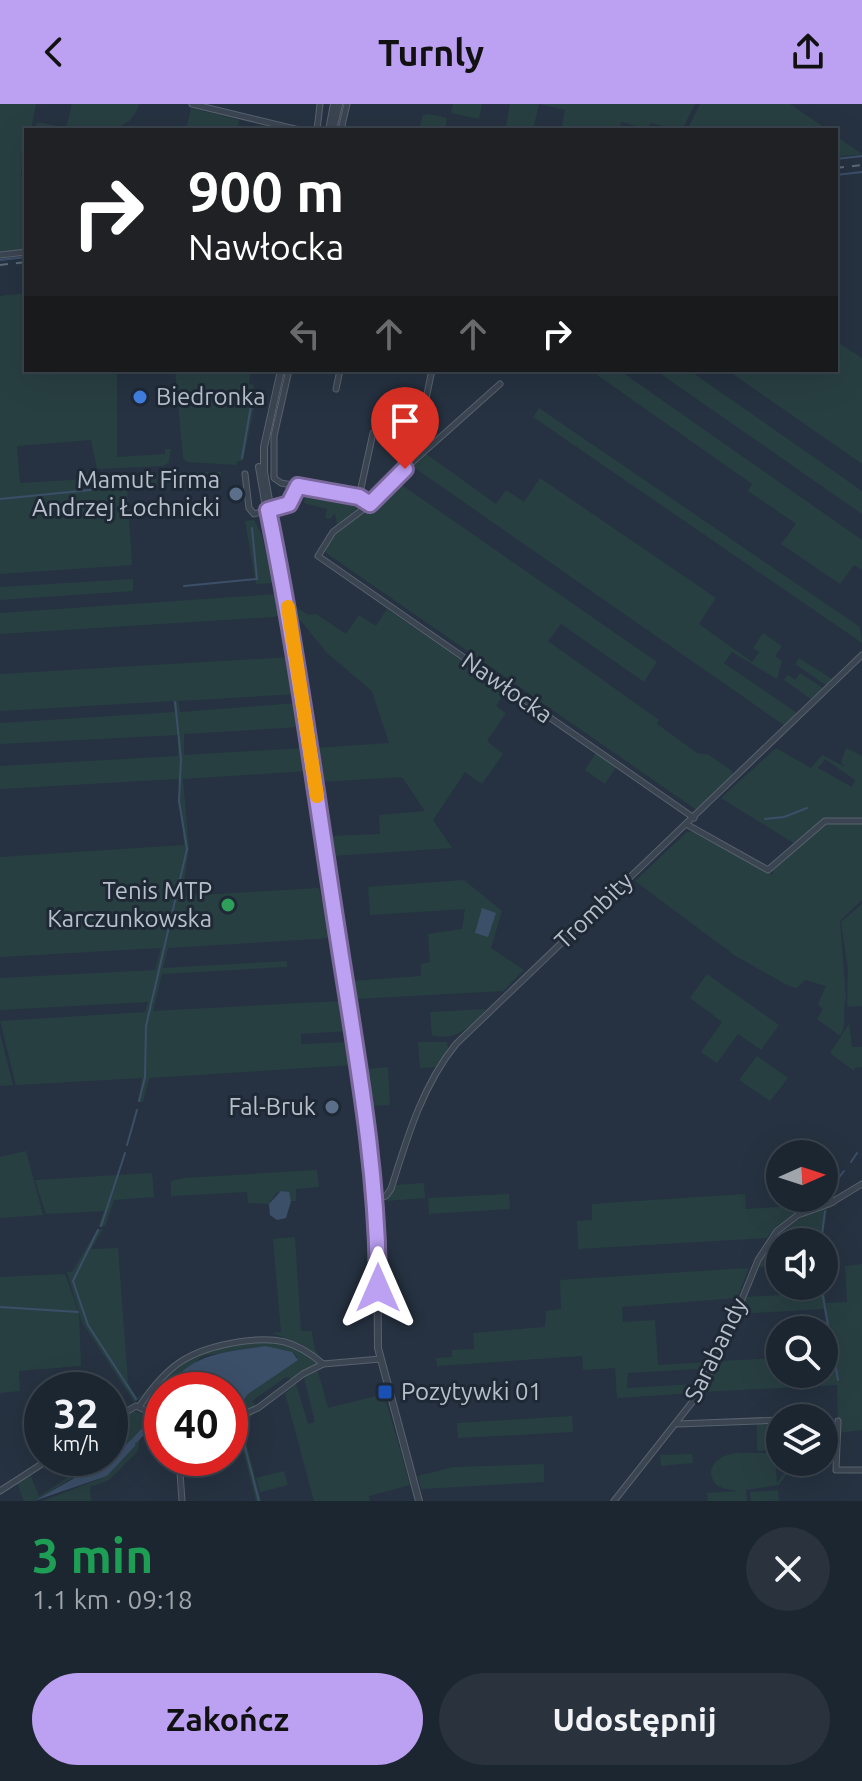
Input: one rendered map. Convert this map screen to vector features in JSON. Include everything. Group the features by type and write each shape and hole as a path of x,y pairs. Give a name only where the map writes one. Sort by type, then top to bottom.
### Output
{"street":[{"path":"192,104 291,128"},
{"path":"317,128 320,104"},
{"path":"331,128 336,104"},
{"path":"341,128 347,104"},
{"path":"0,255 24,252"},
{"path":"279,372 263,458 268,510 292,631 364,1099 375,1199 380,1359 419,1501"},
{"path":"289,372 274,436 272,471 278,482 359,497 370,504 500,384"},
{"path":"336,389 340,372"},
{"path":"424,408 432,372"},
{"path":"359,497 373,433"},
{"path":"245,474 250,510 254,514 289,504 298,486"},
{"name":"Nawłocka","path":"370,504 327,537 319,559 694,818"},
{"name":"Trombity","path":"375,1199 386,1196 391,1189 413,1122 437,1069 456,1044 862,655"},
{"path":"686,824 768,870 825,821 862,821"},
{"name":"Sarabandy","path":"838,1199 862,1184"},
{"name":"Sarabandy","path":"614,1501 677,1424 714,1365 758,1260 777,1231 806,1212"},
{"path":"139,1407 170,1369 188,1355 207,1347 272,1337 301,1347 323,1364"},
{"path":"248,1412 303,1374 323,1364 380,1359"},
{"path":"128,1409 144,1409"},
{"path":"677,1424 766,1421"},
{"path":"838,1471 862,1470"},
{"path":"0,1491 24,1475"},
{"path":"180,1476 182,1501"}],"green space":[{"path":"0,104 36,104 31,128 24,128 21,176 24,177 24,249 0,252"},
{"path":"72,104 139,104 124,125 114,128 66,128"},
{"path":"453,104 482,104 479,119 451,113"},
{"path":"510,104 539,104 533,128 506,126"},
{"path":"539,104 695,104 683,128 650,123 648,128 644,128 621,122 620,128 561,128 565,110"},
{"path":"700,104 790,104 825,128 688,128"},
{"path":"191,108 239,120 237,128 186,128"},
{"path":"423,115 447,118 445,128 420,128"},
{"path":"37,122 66,128 36,128"},
{"path":"838,137 862,154 838,157"},
{"path":"24,293 24,372 117,372 117,457 165,454 165,449 171,449 169,462 163,466 97,469 91,440 17,446 20,483 156,475 157,484 127,487 132,565 0,574 0,296"},
{"path":"838,342 862,358 862,464 730,372 838,372"},
{"path":"175,372 251,372 249,384 254,385 252,396 256,398 243,461 237,461 237,465 187,462 183,458"},
{"path":"593,372 622,372 862,540 862,570 854,565 840,584 781,544 796,524 748,491 752,484"},
{"path":"658,372 692,372 862,491 862,514"},
{"path":"539,408 860,627 862,643 533,417"},
{"path":"425,453 496,504 506,490 524,502 540,478 716,598 699,624 752,662 759,652 753,648 763,633 782,646 775,656 782,661 777,679 732,652 724,663 797,713 785,726 412,466"},
{"path":"221,472 221,477 163,484 162,474"},
{"path":"396,481 657,662 644,682 561,624 548,641 659,720 657,724 697,753 709,755 732,771 732,778 698,811 322,550 338,531"},
{"path":"307,490 316,492 316,498 332,501 334,496 360,501 361,505 337,525 335,513 330,519 325,518 327,509 304,503"},
{"path":"254,520 262,536 273,583 256,584 245,521"},
{"path":"133,579 133,591 0,600 0,587"},
{"path":"276,594 282,615 274,617 0,634 0,613"},
{"path":"295,606 308,615 316,614 346,634 359,615 376,626 387,609 506,691 496,706 506,713 487,741 503,754 482,784 465,772 433,820 452,848 332,856 329,836 380,834 379,815 425,811 402,777 320,782 315,748 389,743 372,691 327,653 301,621 295,621"},
{"path":"291,657 297,694 178,701 180,712 298,703 301,727 184,734 184,755 304,748 308,771 183,779 189,848 182,896 319,888 321,898 327,898 332,938 168,948 163,968 287,961 287,967 162,974 153,1011 340,1001 338,969 341,1008 348,1031 301,1034 301,1044 350,1042 353,1065 149,1078 143,1102 138,1102 142,1078 16,1085 0,1021 145,1012 148,1002 0,1010 0,978 155,970 161,948 0,957 0,857 184,845 178,779 0,789 0,766 178,756 178,735 0,744 0,723 175,712 173,701 0,711 0,674"},
{"path":"799,658 832,679 826,685 795,664"},
{"path":"800,673 823,688 811,699 784,680 788,675 795,680"},
{"path":"776,748 811,768 822,755 845,767 841,762 846,748 862,756 862,820 824,820 795,844 721,798","holes":["825,759 855,780 852,787 818,768"]},
{"path":"596,753 617,766 605,784 585,770"},
{"path":"826,823 862,823 862,900 840,921 846,999 840,1036 817,1019 823,1009 818,1004 826,986 805,980 797,988 789,986 734,955 635,881 687,832 694,831 772,875 774,868"},
{"path":"464,880 502,911 491,948 524,970 503,991 355,999 352,981 421,976 421,964 430,962 428,934 462,929 465,909 370,915 368,887"},
{"path":"862,904 862,1006 847,1007 848,969 841,922"},
{"path":"707,974 779,1025 761,1050 738,1034 717,1063 701,1052 722,1022 690,998"},
{"path":"486,1009 469,1027 456,1034 432,1035 430,1012"},
{"path":"849,1024 852,1047 862,1047 862,1067 854,1068 854,1071 830,1053"},
{"path":"0,1033 13,1085 0,1086"},
{"path":"418,1042 447,1042 448,1049 437,1067 420,1068"},
{"path":"757,1056 788,1078 770,1101 739,1080"},
{"path":"388,1067 390,1105 371,1106 365,1069"},
{"path":"26,1151 43,1215 0,1218 0,1157"},
{"path":"317,1170 319,1187 296,1189 296,1201 291,1201 285,1191 276,1193 269,1204 248,1203 247,1192 171,1196 171,1181 184,1178"},
{"path":"152,1173 154,1197 114,1200 105,1226 98,1227 104,1211 46,1214 35,1180"},
{"path":"424,1183 425,1198 387,1201 396,1185"},
{"path":"509,1194 510,1209 429,1214 428,1198"},
{"path":"745,1194 746,1209 766,1208 766,1212 795,1214 774,1228 766,1228 766,1238 578,1249 577,1221 592,1220 592,1204"},
{"path":"814,1212 827,1212 824,1228 788,1228"},
{"path":"103,1229 91,1249 118,1248 127,1372 115,1372 82,1322 67,1272 72,1272 97,1230"},
{"path":"295,1237 301,1331 312,1331 318,1354 329,1361 325,1362 303,1345 272,1333 281,1332 273,1239"},
{"path":"766,1255 766,1267 757,1267"},
{"path":"862,1264 862,1430 838,1433 838,1316 825,1316 824,1309 737,1314 745,1297 847,1302 845,1266"},
{"path":"749,1268 737,1298 622,1307 623,1322 655,1320 658,1365 711,1362 704,1375 698,1374 697,1369 628,1373 627,1388 696,1384 698,1380 694,1393 617,1398 615,1368 583,1370 582,1356 437,1366 436,1358 452,1357 452,1350 474,1349 473,1333 545,1327 546,1311 561,1309 560,1280"},
{"path":"65,1274 79,1314 81,1366 19,1371 20,1391 0,1393 0,1277"},
{"path":"273,1339 305,1352 316,1364 292,1380 286,1377 252,1401 256,1406 248,1409 248,1394 297,1360 297,1356 265,1346 202,1356 186,1372 173,1372 204,1349"},
{"path":"766,1359 766,1388 779,1388 702,1392 720,1361"},
{"path":"318,1372 328,1408 384,1394 410,1485 369,1496 370,1501 314,1501 285,1393 296,1384 308,1424 315,1422 304,1378"},
{"path":"128,1383 137,1398 144,1393 135,1403 128,1392"},
{"path":"132,1410 144,1415 144,1435 138,1451 128,1461 128,1454 136,1445 132,1439 128,1442 128,1412"},
{"path":"572,1416 573,1432 458,1438 457,1423"},
{"path":"757,1424 766,1424 766,1451 757,1451"},
{"path":"248,1450 261,1501 256,1501 248,1470"},
{"path":"736,1453 766,1453 766,1476 776,1476 777,1483 785,1476 779,1485 746,1490 747,1501 708,1501 707,1493 739,1491 717,1485 711,1471 720,1458"},
{"path":"692,1454 693,1463 661,1466 660,1455"},
{"path":"544,1464 544,1482 421,1489 418,1476 454,1467"},
{"path":"284,1471 288,1485 260,1492 256,1478"},
{"path":"31,1476 39,1496 70,1476 76,1476 34,1501 24,1501 17,1483"},
{"path":"113,1476 90,1487 91,1501 42,1501"},
{"path":"778,1490 779,1501 751,1501 750,1492"}],"water":[{"path":"482,908 496,913 488,937 475,933"},
{"path":"281,1191 289,1192 291,1201 286,1218 277,1220 270,1215 269,1204"},
{"path":"265,1346 292,1352 298,1360 248,1394 248,1372 182,1372 197,1361 222,1353"},
{"path":"132,1439 136,1445 128,1454 128,1442"},
{"path":"78,1476 107,1476 34,1501"}],"waterway":[{"path":"838,159 862,156"},
{"path":"838,175 862,172"},
{"path":"0,260 24,257"},
{"path":"242,458 252,400"},
{"path":"0,499 120,487"},
{"path":"184,586 257,579 252,528"},
{"path":"139,1101 145,1077 146,1026 187,849 179,801 181,759 175,702"},
{"path":"765,819 784,817 807,808"},
{"path":"127,1145 137,1110"},
{"path":"101,1226 125,1153"},
{"path":"851,1162 857,1153"},
{"path":"838,1179 844,1171"},
{"path":"823,1228 825,1212"},
{"path":"98,1230 73,1281 88,1325 136,1399"},
{"path":"824,1300 826,1316"},
{"path":"0,1307 78,1312"},
{"path":"135,1440 144,1430"},
{"path":"248,1459 259,1501"}],"railway":[{"path":"838,168 862,165"},
{"path":"0,265 24,262"}],"slow traffic":[{"path":"288,607 317,796"}],"place":[{"name":"Biedronka","path":"140,397"},
{"name":"Mamut Firma Andrzej Łochnicki","path":"236,494"},
{"name":"Tenis MTP Karczunkowska","path":"228,905"},
{"name":"Fal-Bruk","path":"332,1107"},
{"name":"Pozytywki 01","path":"385,1392"}],"route":[{"path":"378,1288 375,1194 364,1099 292,631 268,510 289,504 298,486 359,497 370,504 405,469"}]}
